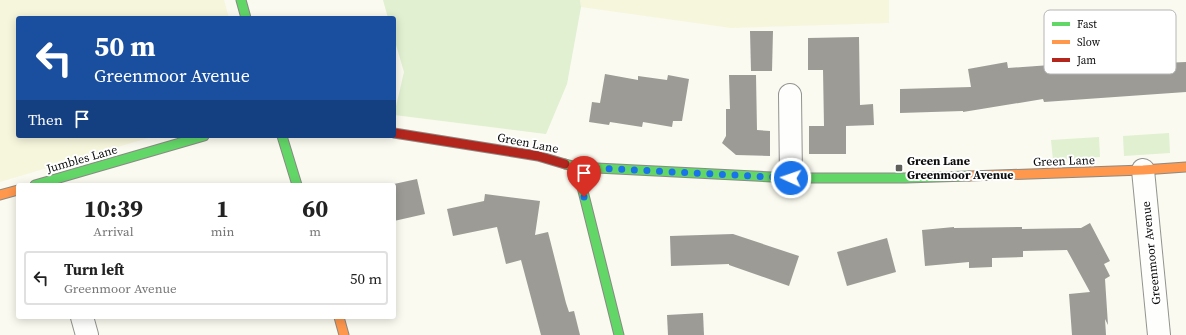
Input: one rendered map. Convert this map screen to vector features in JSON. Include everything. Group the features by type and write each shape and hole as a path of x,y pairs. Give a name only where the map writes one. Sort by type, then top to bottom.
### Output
{"main road":[{"path":"241,0 245,16"},
{"name":"Green Lane","path":"396,133 538,156 577,167 791,178 905,178 1143,170 1186,167"},
{"name":"Jumbles Lane","path":"42,183 197,138"},
{"path":"283,138 296,183"},
{"path":"577,167 619,335"},
{"path":"0,195 16,191"},
{"path":"340,319 344,335"}],"street":[{"path":"790,95 791,178"},
{"name":"Greenmoor Avenue","path":"1143,170 1159,335"},
{"path":"83,319 87,335"}],"green space":[{"path":"0,0 224,0 228,16 16,16 16,138 148,138 0,182"},
{"path":"383,0 580,0 581,7 567,84 546,134 396,115 396,106 404,72 396,45 396,16 387,16"},
{"path":"580,0 889,0 889,23 731,28 581,7"},
{"path":"1169,133 1170,153 1124,156 1123,136"},
{"path":"1099,137 1100,157 1053,160 1051,140"}],"building":[{"path":"750,31 773,31 772,71 751,71"},
{"path":"859,37 860,105 873,104 874,125 846,126 846,154 809,154 809,126 824,126 823,70 808,70 808,38"},
{"path":"1007,62 1008,68 1044,65 1044,74 1176,74 1176,62 1186,62 1186,92 1044,102 1043,99 963,112 900,113 900,89 971,87 968,69"},
{"path":"605,74 638,80 638,76 667,80 668,75 689,79 682,121 673,121 672,127 643,122 642,127 610,122 609,125 589,122 592,102 600,103"},
{"path":"729,75 756,75 757,130 770,131 770,156 736,155 722,143 726,136 726,109 730,109"},
{"path":"417,179 425,214 396,221 396,184"},
{"path":"485,194 540,201 535,235 548,232 566,303 569,312 574,311 580,335 541,335 521,260 506,264 497,227 453,236 447,209 484,201"},
{"path":"1090,223 1110,261 1104,264 1110,276 1105,279 1108,325 1105,319 1106,335 1072,335 1069,294 1090,292 1067,250 1023,251 1023,257 992,258 992,267 969,268 969,262 925,266 922,230 954,227 1022,227 1022,229 1081,228"},
{"path":"733,234 799,256 789,286 729,264 671,266 670,236"},
{"path":"887,238 896,272 847,286 837,252"},
{"path":"703,313 704,335 668,335 667,315"}],"traffic: fast":[{"path":"241,0 245,16"},
{"path":"42,183 197,138"},
{"path":"283,138 296,183"},
{"path":"565,164 577,167 791,178 905,178 969,176"},
{"path":"577,167 619,335"}],"traffic: slow":[{"path":"969,176 1143,170 1186,167"},
{"path":"0,195 16,191"},
{"path":"340,319 344,335"}],"traffic: jam":[{"path":"396,133 538,156 565,164"}],"place":[{"name":"Green Lane Greenmoor Avenue","path":"899,168"}],"route":[{"path":"584,197 577,167 791,178"}]}
